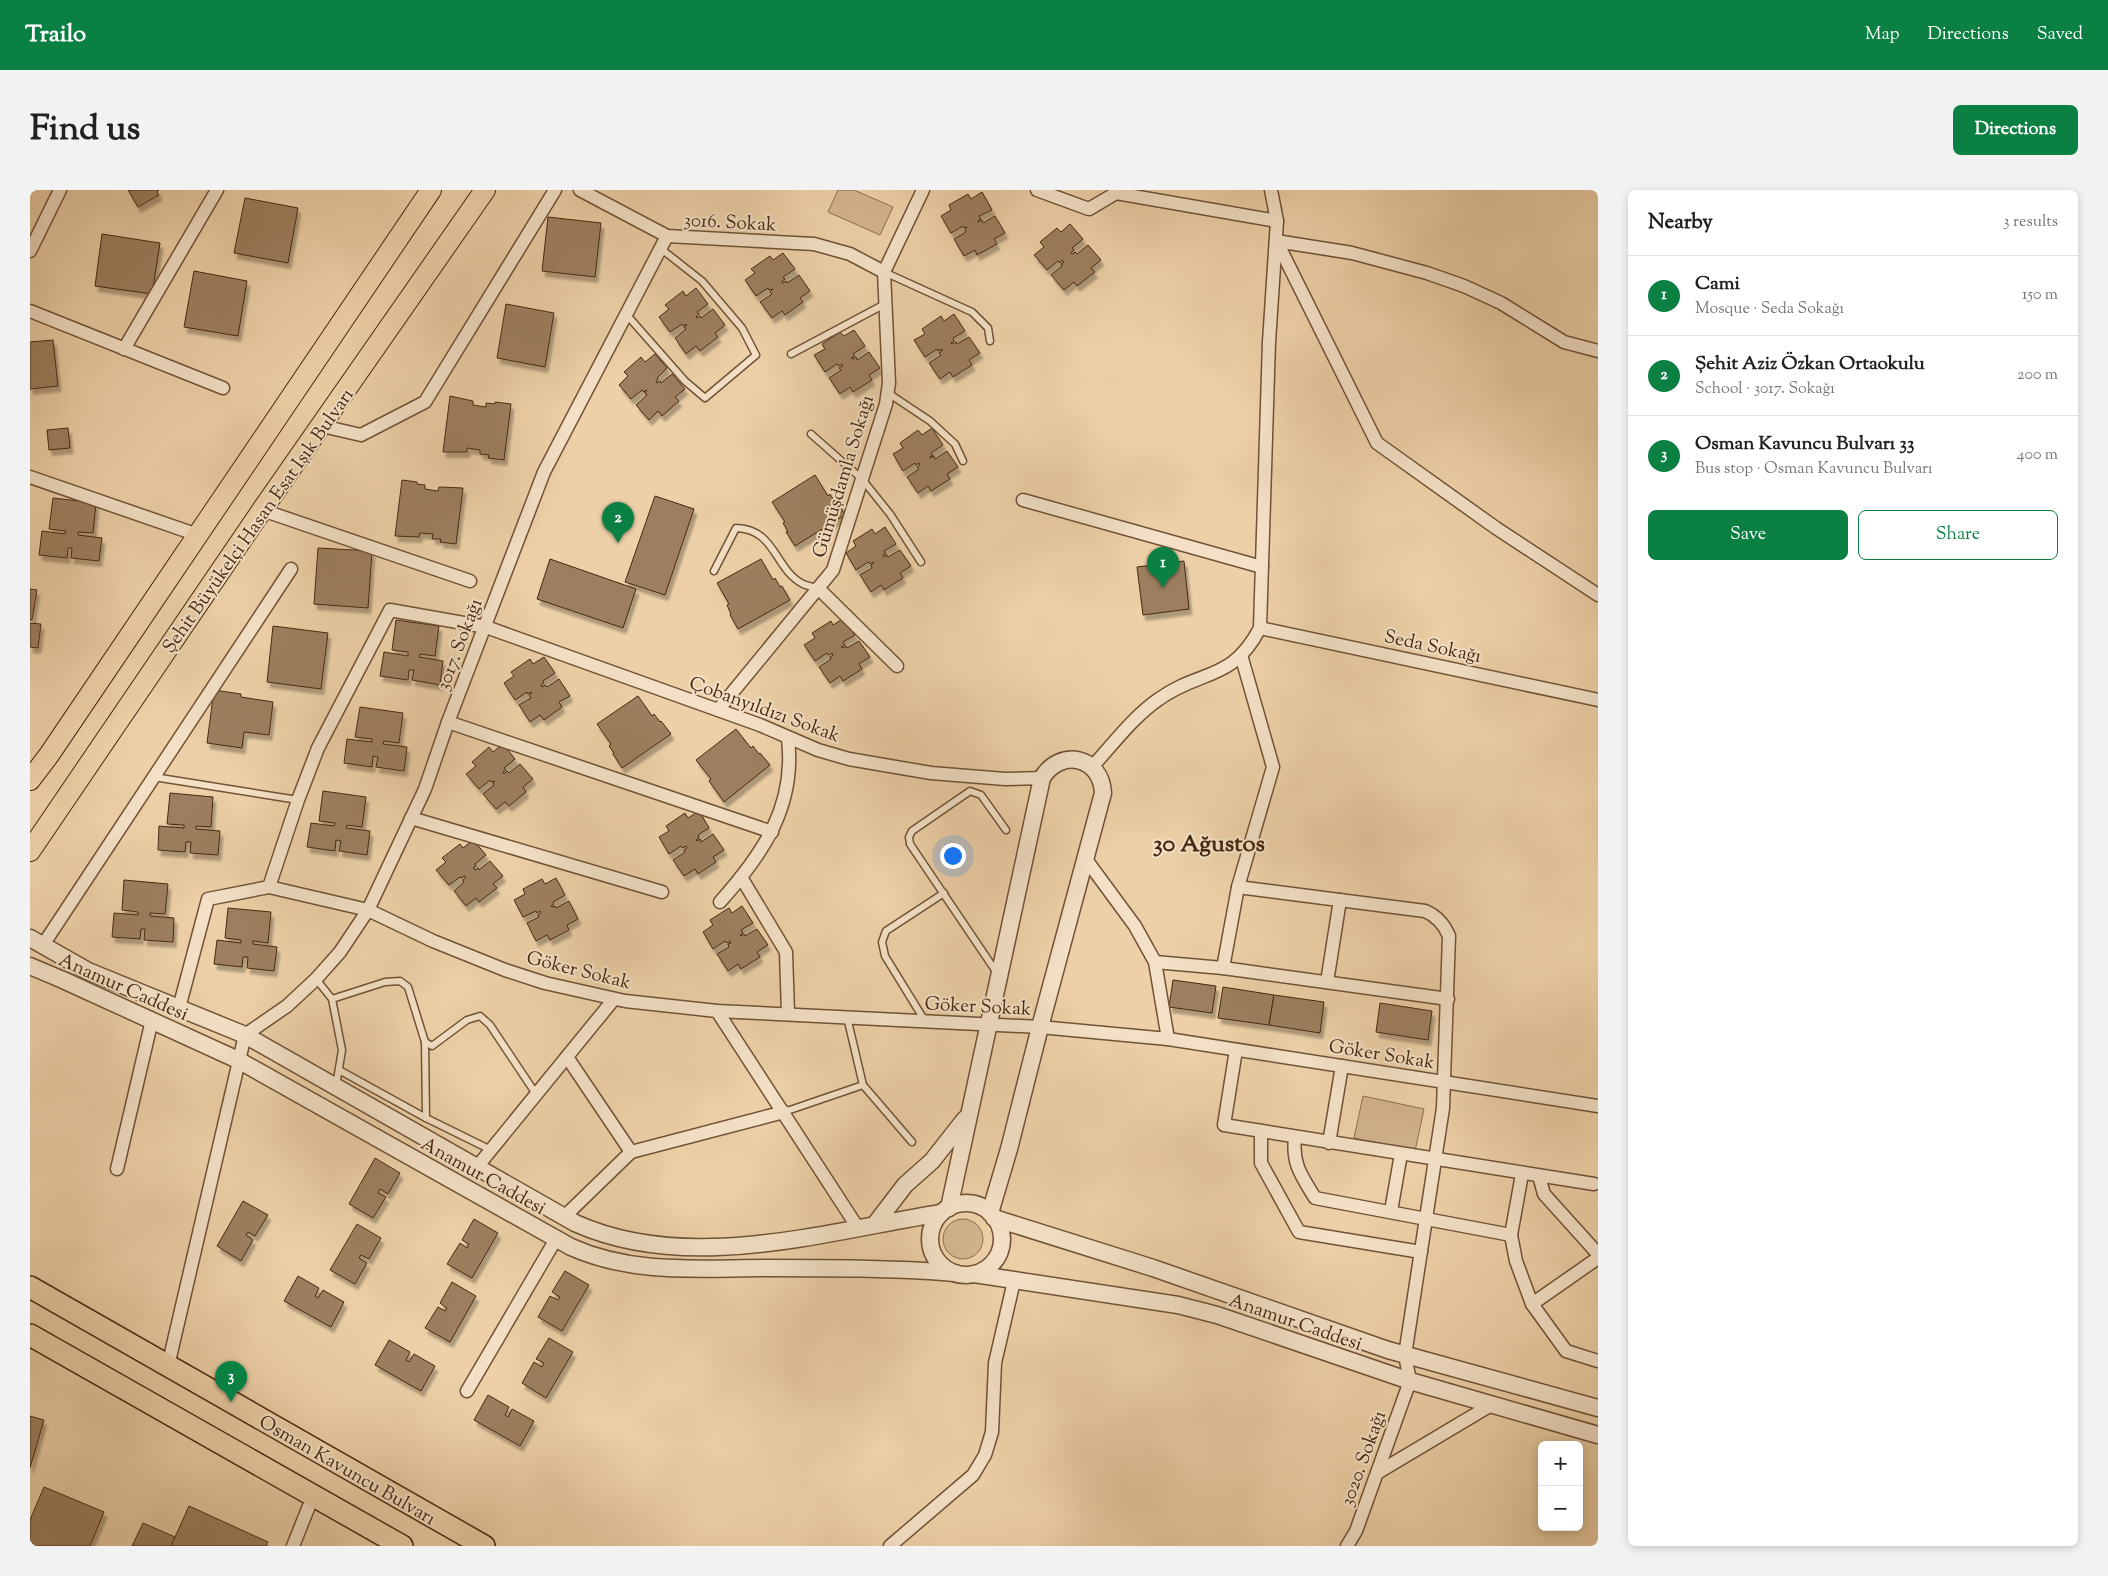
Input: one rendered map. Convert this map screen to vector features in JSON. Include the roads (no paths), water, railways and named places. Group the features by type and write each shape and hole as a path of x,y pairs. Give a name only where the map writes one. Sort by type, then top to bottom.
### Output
{"highway":[{"name":"Osman Kavuncu Bulvarı","path":"30,1287 484,1546"},
{"name":"Osman Kavuncu Bulvarı","path":"30,1335 402,1546"}],"main road":[{"name":"Şehit Büyükelçi Hasan Esat Işık Bulvarı","path":"30,780 49,755 431,190"},
{"name":"Şehit Büyükelçi Hasan Esat Işık Bulvarı","path":"30,851 262,510 485,190"}],"street":[{"path":"30,251 60,190"},
{"path":"124,349 217,190"},
{"path":"322,426 362,435 425,402 555,190"},
{"name":"3016. Sokak","path":"580,190 666,236 814,244 850,254 884,272"},
{"name":"Gümüşdamla Sokağı","path":"718,710 833,570 883,416 888,393 884,272 923,190"},
{"path":"1037,190 1090,209 1116,193 1277,221"},
{"path":"1092,767 1156,700 1181,686 1216,673 1241,655 1254,640 1260,628 1269,342 1277,221 1271,190"},
{"name":"3017. Sokağı","path":"245,1035 287,1006 316,979 340,952 368,910 425,789 448,722 544,472 666,236"},
{"path":"1276,241 1352,253 1427,273 1464,286 1501,303 1564,342 1598,351"},
{"path":"1276,241 1378,443 1496,528 1598,595"},
{"path":"30,311 223,388"},
{"path":"30,477 198,535"},
{"path":"1023,500 1262,568"},
{"path":"262,510 470,581"},
{"path":"37,942 154,777 291,569"},
{"path":"818,588 897,666"},
{"name":"Çobanyıldızı Sokak","path":"298,800 318,748 390,610 486,627 760,725 788,739 849,759 890,767 968,777 1042,778"},
{"name":"Seda Sokağı","path":"1260,628 1598,700"},
{"path":"1223,968 1238,887 1273,767 1241,655"},
{"path":"448,722 772,832"},
{"path":"720,902 741,877 772,832 778,818 788,790 790,773 788,739"},
{"path":"945,1211 957,1204 974,1204 992,1215 1001,1234 1000,1252 989,1266 974,1274 955,1273 940,1264 931,1247 932,1229 945,1211 969,1113 1042,778 1051,766 1064,760 1079,760 1092,767 1100,778 1103,793 992,1215"},
{"path":"179,1008 208,899 269,887 298,800"},
{"path":"411,818 662,892"},
{"path":"1085,858 1135,926 1155,962 1168,1039"},
{"path":"741,877 786,952 788,1014"},
{"name":"Göker Sokak","path":"269,887 368,910 433,941 505,970 545,983 614,999 665,1007 717,1011 1040,1027 1168,1039 1598,1106"},
{"path":"1238,887 1418,909 1432,914 1447,930 1450,943 1445,1081 1435,1160 1405,1355 1410,1381"},
{"path":"1327,982 1340,900"},
{"name":"Anamur Caddesi","path":"37,942 88,971 245,1035 564,1217 594,1232 614,1238 671,1246 743,1245 858,1228 945,1211"},
{"path":"1155,962 1223,968 1448,999"},
{"name":"Anamur Caddesi","path":"30,966 238,1060 556,1239 579,1251 603,1260 667,1269 888,1268 955,1273"},
{"path":"477,1167 614,999"},
{"path":"717,1011 858,1228"},
{"path":"117,1170 152,1020"},
{"path":"168,1366 245,1035"},
{"path":"1236,1050 1224,1125 1594,1184"},
{"path":"567,1057 631,1152"},
{"path":"1329,1142 1342,1066"},
{"path":"564,1217 631,1152 784,1112"},
{"path":"876,1223 905,1185 945,1146 969,1113"},
{"path":"1261,1131 1261,1163 1299,1232 1421,1252"},
{"path":"1295,1137 1294,1157 1297,1170 1314,1198 1511,1234"},
{"path":"1391,1211 1401,1154"},
{"path":"1522,1174 1511,1234 1516,1261 1532,1304 1566,1352 1598,1361"},
{"path":"1540,1176 1544,1194 1598,1254"},
{"name":"Anamur Caddesi","path":"992,1215 1405,1355 1598,1408"},
{"path":"467,1391 556,1239"},
{"path":"1532,1304 1598,1258"},
{"name":"Anamur Caddesi","path":"974,1274 1178,1305 1217,1315 1410,1381 1598,1435"},
{"path":"890,1546 973,1476 986,1455 992,1432 995,1363 1014,1281"},
{"name":"3020. Sokağı","path":"1347,1546 1356,1530 1410,1381"},
{"path":"1377,1473 1491,1405"},
{"path":"293,1546 313,1496"}],"lane":[{"path":"626,314 685,381 705,398 756,355 742,328 702,280 660,248"},
{"path":"884,272 972,312 988,328 990,341"},
{"path":"792,354 885,304"},
{"path":"888,393 930,421 955,444 963,461"},
{"path":"811,434 862,479 890,514 921,562"},
{"path":"714,571 736,528 748,528 765,538 790,573 803,584 818,588"},
{"path":"154,777 298,800"},
{"path":"999,976 910,844 909,838 912,831 970,791 981,796 1006,830"},
{"path":"925,1021 885,956 882,942 886,932 944,893"},
{"path":"316,979 332,999 342,1050 336,1087"},
{"path":"332,999 385,982 400,980 408,987 424,1042 426,1118"},
{"path":"424,1042 432,1046 467,1020 480,1016 490,1025 536,1094"},
{"path":"846,1017 863,1085 912,1142"},
{"path":"339,1070 426,1118 491,1150"},
{"path":"784,1112 863,1085"}],"place":[{"name":"Şehit Aziz Özkan Ortaokulu","path":"618,543"},
{"name":"Cami","path":"1163,588"},
{"name":"Osman Kavuncu Bulvarı 33","path":"231,1402"}],"district":[{"name":"30 Ağustos","path":"1209,843"}]}
